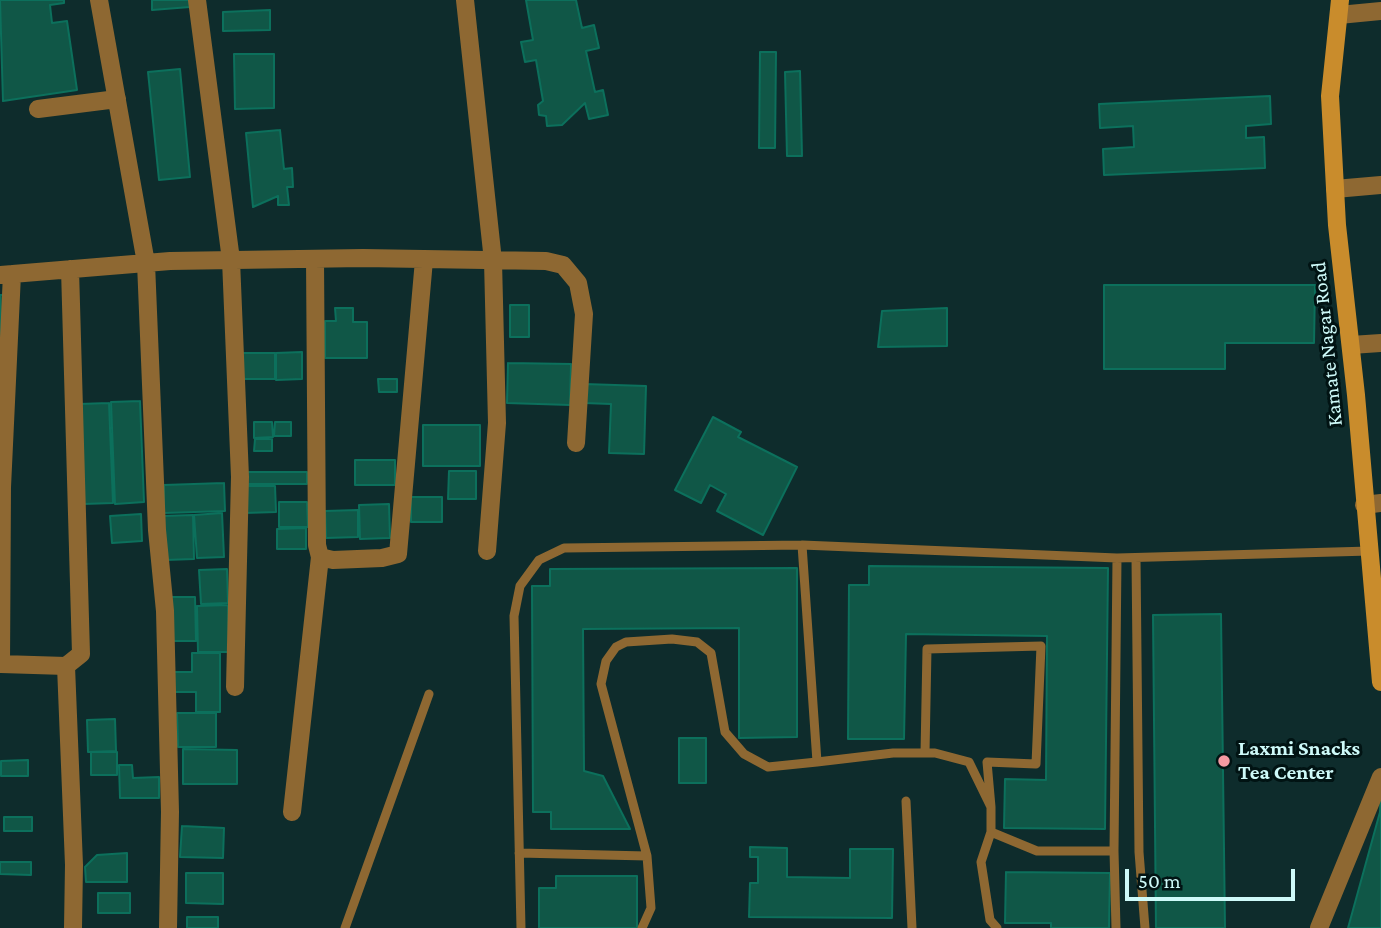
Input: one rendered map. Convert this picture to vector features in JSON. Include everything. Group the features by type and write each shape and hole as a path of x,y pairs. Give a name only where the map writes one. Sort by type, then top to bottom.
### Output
{"street":[{"path":"99,0 146,263 157,530 165,611 170,812 168,928"},
{"path":"197,0 231,260 240,477 235,687"},
{"path":"465,0 492,261 497,423 488,551"},
{"path":"1340,8 1381,11"},
{"name":"Kamate Nagar Road","path":"1340,8 1330,96 1335,189 1350,345 1373,504 1370,551 1381,682"},
{"path":"38,109 117,99"},
{"path":"1335,189 1381,185"},
{"path":"292,812 320,556 317,545 315,259"},
{"path":"0,677 6,274 146,263 231,260 546,261 563,265 578,283 584,314 576,443"},
{"path":"320,556 333,560 382,558 398,554 424,260"},
{"path":"1,664 66,666 81,654 70,269"},
{"path":"1350,345 1381,342"},
{"path":"66,666 74,866 73,928"},
{"path":"1319,928 1381,777"}],"lane":[{"path":"520,928 514,616 520,586 540,560 564,548 802,544 1117,558 1370,551"},
{"path":"802,544 817,762"},
{"path":"1116,928 1114,851 1117,558"},
{"path":"1136,558 1139,852 1144,928"},
{"path":"642,928 651,908 648,856 601,684 606,661 616,647 626,642 685,639 697,642 711,653 725,732 744,754 768,767 893,753 925,753 969,762 991,807"},
{"path":"925,753 927,649 1041,646 1036,764 987,762 991,832 981,862 990,920 997,928"},
{"path":"345,928 429,694"},
{"path":"906,801 912,928"},
{"path":"991,832 1037,851 1114,851"},
{"path":"519,853 648,856"}],"building":[{"path":"0,0 64,0 64,3 50,5 52,23 67,21 77,90 3,101"},
{"path":"152,0 189,0 190,7 152,10"},
{"path":"526,0 576,0 582,28 594,25 599,48 586,51 595,92 603,90 608,115 589,119 585,103 562,125 547,126 546,116 539,115 538,105 543,101 536,60 525,62 521,42 533,40"},
{"path":"270,10 270,30 223,31 223,12"},
{"path":"760,52 776,52 775,148 759,148"},
{"path":"234,54 274,54 274,108 235,109"},
{"path":"180,69 190,177 159,180 148,72"},
{"path":"800,71 802,156 787,156 785,72"},
{"path":"1270,96 1271,124 1246,126 1246,138 1264,137 1265,168 1104,175 1103,149 1134,147 1133,126 1100,128 1099,104"},
{"path":"280,130 284,169 292,168 293,187 287,187 289,205 278,205 278,196 253,207 246,133"},
{"path":"1104,285 1315,285 1314,343 1225,343 1225,369 1104,369"},
{"path":"0,295 3,295 0,351"},
{"path":"510,305 529,305 529,337 510,337"},
{"path":"335,308 353,308 353,322 367,322 367,358 325,358 325,321 336,321"},
{"path":"947,308 947,346 878,347 882,311"},
{"path":"302,352 302,379 276,380 276,353"},
{"path":"242,353 275,353 275,379 242,379"},
{"path":"508,363 571,364 570,405 507,403"},
{"path":"378,379 397,379 397,392 379,392"},
{"path":"584,384 646,386 644,454 609,453 611,404 584,403"},
{"path":"140,401 144,502 115,504 111,402"},
{"path":"109,403 113,503 83,504 79,404"},
{"path":"713,417 741,432 738,437 797,467 763,535 717,511 726,494 710,485 701,503 675,490"},
{"path":"254,422 272,422 273,437 254,438"},
{"path":"275,422 291,422 291,436 274,436"},
{"path":"423,425 480,425 480,466 423,466"},
{"path":"255,439 272,439 272,451 254,451"},
{"path":"355,460 395,460 395,485 355,485"},
{"path":"449,471 476,471 476,499 448,499"},
{"path":"243,472 307,472 307,484 243,484"},
{"path":"224,483 225,511 164,513 164,485"},
{"path":"244,486 275,486 276,512 244,513"},
{"path":"411,497 442,497 442,522 411,522"},
{"path":"279,502 307,502 308,527 279,527"},
{"path":"389,504 390,538 360,539 359,505"},
{"path":"358,510 358,537 326,538 325,511"},
{"path":"222,513 224,557 197,558 194,515"},
{"path":"141,514 142,541 112,543 110,516"},
{"path":"193,515 194,559 165,560 163,516"},
{"path":"306,528 306,549 277,549 277,529"},
{"path":"869,566 1108,568 1105,829 1004,828 1005,779 1046,780 1047,636 906,634 904,739 848,739 849,585 869,585"},
{"path":"797,568 797,737 739,738 739,628 583,629 584,771 603,776 630,829 551,829 551,812 533,812 532,586 550,586 550,569"},
{"path":"227,569 228,603 201,604 199,570"},
{"path":"169,597 195,597 196,641 170,641"},
{"path":"228,605 229,652 198,652 197,606"},
{"path":"1221,614 1225,928 1156,928 1153,615"},
{"path":"192,653 220,653 220,712 196,712 196,692 173,692 173,672 192,672"},
{"path":"177,713 216,713 216,747 178,747"},
{"path":"115,719 116,751 88,752 87,720"},
{"path":"679,738 706,738 706,783 679,783"},
{"path":"183,749 237,750 237,784 183,784"},
{"path":"91,752 117,752 117,775 91,775"},
{"path":"28,760 28,776 1,776 1,761"},
{"path":"119,765 132,765 133,778 159,777 159,798 120,798"},
{"path":"1381,792 1381,928 1348,928 1380,812"},
{"path":"4,817 32,817 32,831 4,831"},
{"path":"182,826 224,828 223,858 180,857"},
{"path":"750,847 787,848 787,877 850,878 850,849 893,849 892,918 749,917 750,883 758,883 758,857 750,857"},
{"path":"127,853 127,882 86,882 85,867 97,855"},
{"path":"0,862 31,862 31,875 0,874"},
{"path":"1006,872 1110,873 1109,928 1051,928 1051,923 1005,923"},
{"path":"186,873 223,873 223,904 186,903"},
{"path":"556,876 637,876 637,928 539,928 539,888 556,888"},
{"path":"98,893 130,893 130,913 98,913"},
{"path":"187,917 218,917 218,928 187,928"}],"place":[{"name":"Laxmi Snacks Tea Center","path":"1224,761"}]}
